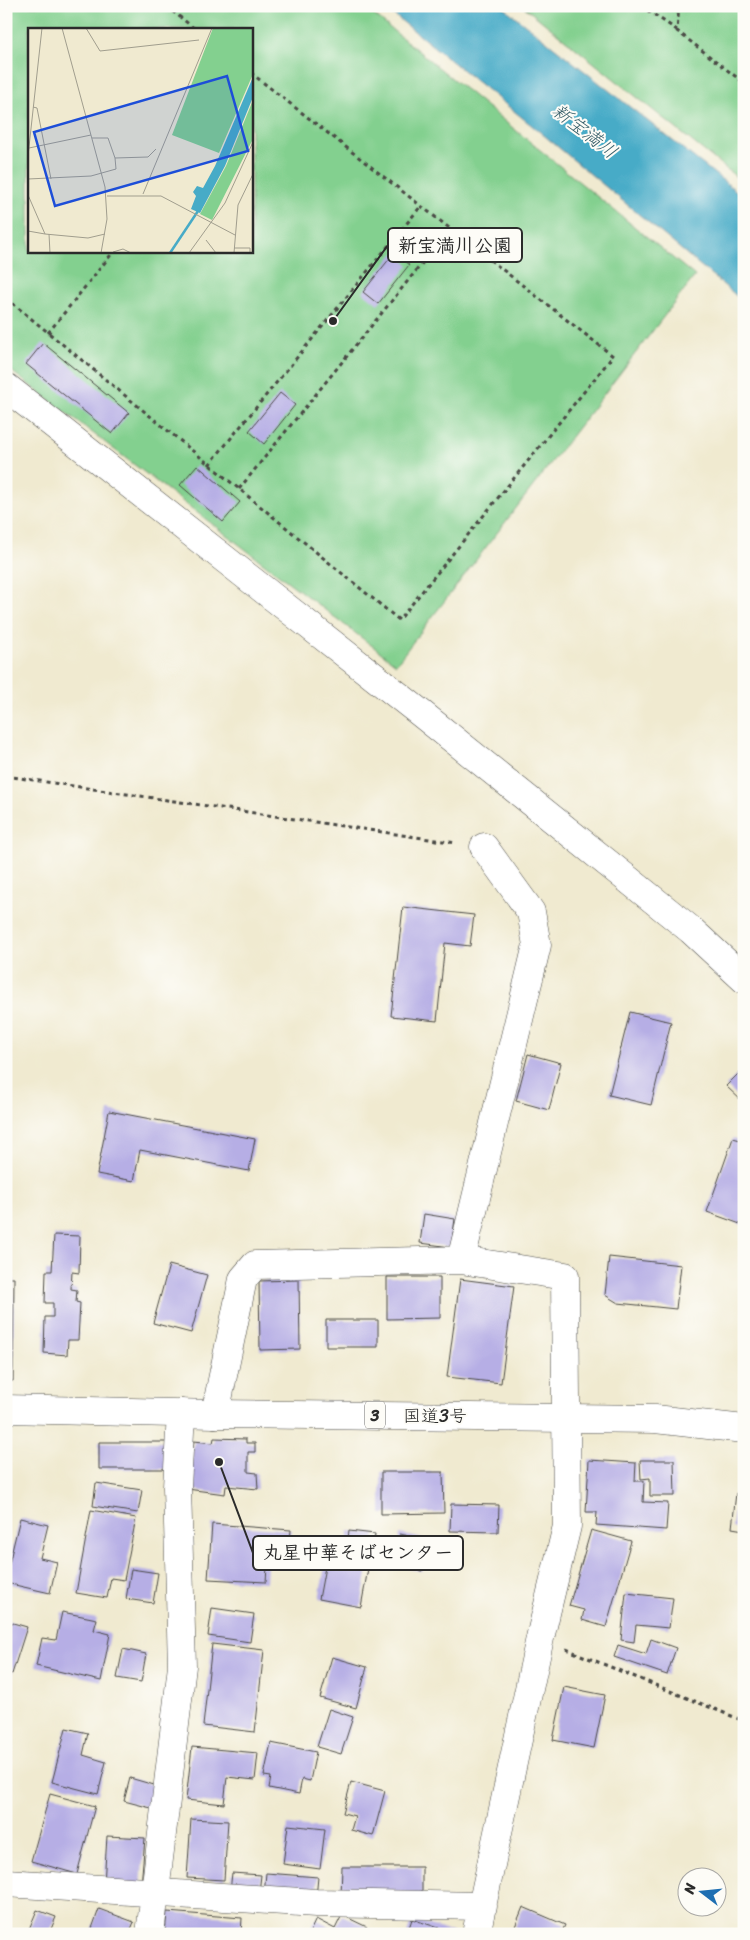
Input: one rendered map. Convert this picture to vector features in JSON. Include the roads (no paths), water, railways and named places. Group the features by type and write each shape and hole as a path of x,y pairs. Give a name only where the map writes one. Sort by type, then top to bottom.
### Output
{"main road":[{"path":"6,387 645,893 691,930 744,979"},
{"path":"461,1260 537,945 531,912 484,847"},
{"path":"214,1414 243,1279 255,1265 461,1260 564,1276 567,1526 540,1638 476,1934"},
{"name":"国道3号","path":"6,1409 214,1414 655,1419 744,1429"},
{"path":"150,1934 182,1666 178,1488 181,1413"},
{"path":"6,1883 316,1903 482,1906"}],"water":[{"name":"新宝満川","path":"383,6 502,6 744,197 744,302 540,132"}],"place":[{"name":"新宝満川公園","path":"333,321"},
{"name":"丸星中華そばセンター","path":"219,1462"}]}
